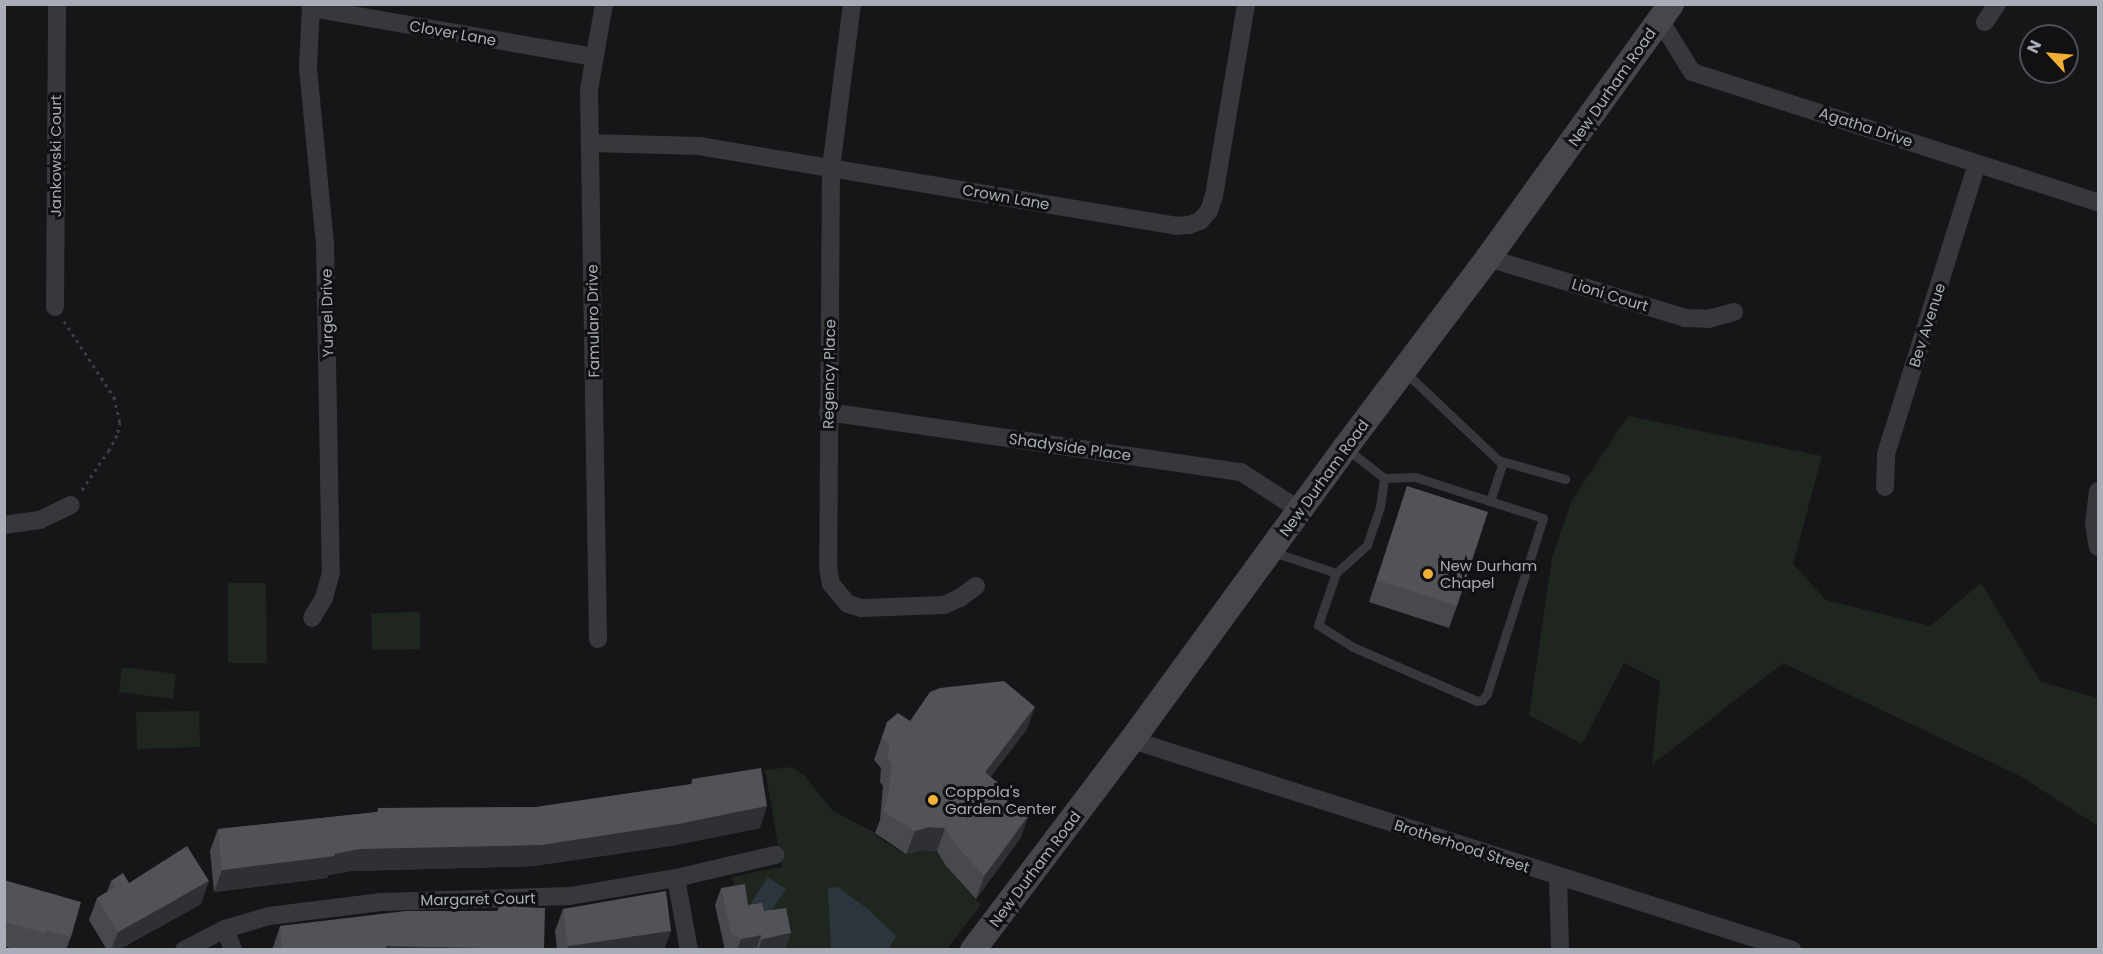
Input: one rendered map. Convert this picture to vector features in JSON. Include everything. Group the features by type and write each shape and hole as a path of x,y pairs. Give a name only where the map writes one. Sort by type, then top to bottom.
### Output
{"main road":[{"name":"New Durham Road","path":"973,950 1132,740 1345,448 1488,258 1660,10"}],"street":[{"name":"Jankowski Court","path":"55,307 57,4"},
{"name":"Famularo Drive","path":"598,639 589,90 604,4"},
{"name":"Regency Place","path":"852,4 831,167 828,412 828,566 831,584 848,604 861,608 944,605 960,598 976,586"},
{"name":"Crown Lane","path":"590,143 699,146 1175,226 1189,225 1200,221 1209,211 1214,196 1246,4"},
{"path":"1984,22 1997,4"},
{"name":"Clover Lane","path":"311,6 595,57"},
{"name":"Yurgel Drive","path":"311,6 308,68 325,243 331,573 324,598 312,618"},
{"name":"Agatha Drive","path":"1660,10 1692,72 2098,202"},
{"name":"Bev Avenue","path":"1885,487 1886,454 1977,164"},
{"name":"Lioni Court","path":"1488,258 1685,318 1708,319 1734,312"},
{"name":"Shadyside Place","path":"828,412 1241,472 1300,511"},
{"path":"2098,491 2094,523 2098,548"},
{"path":"4,525 40,520 72,505"},
{"name":"Brotherhood Street","path":"1132,740 1792,950"},
{"name":"Margaret Court","path":"184,950 225,928 268,916 381,902 570,896 676,878 775,855"},
{"path":"1558,877 1560,950"},
{"path":"676,878 689,950"},
{"path":"225,928 233,950"}],"lane":[{"path":"1404,371 1498,460 1565,479"},
{"path":"1345,448 1384,478 1415,477 1543,518 1487,694 1482,700 1478,701 1353,647 1318,625 1336,573 1367,545 1380,507 1384,478"},
{"path":"1490,501 1503,462"},
{"path":"1270,551 1336,573"}],"path":[{"path":"55,307 114,397 120,422 117,435 109,450 72,505"}],"shaded area":[{"path":"1628,416 1822,456 1793,564 1826,600 1930,626 1981,583 2041,682 2098,698 2098,826 2020,776 1783,663 1652,765 1660,681 1624,663 1582,744 1529,715 1552,558 1572,500"},
{"path":"228,583 266,583 267,663 228,663"},
{"path":"420,612 420,649 372,650 371,613"},
{"path":"122,667 176,674 173,699 119,692"},
{"path":"199,711 200,747 137,749 136,712"},
{"path":"793,767 805,776 833,811 875,833 885,842 906,854 921,850 937,851 946,866 981,905 947,949 784,949 739,901 732,877 782,867 765,770"},
{"path":"768,877 786,889 765,920 748,908"},
{"path":"838,887 869,910 896,936 889,949 831,949 828,888"}],"building":[{"path":"1407,486 1488,512 1457,606 1377,580"},
{"name":"Coppola's Garden Center","path":"1004,681 1035,707 985,772 998,783 992,791 1029,815 984,876 955,844 945,828 929,827 915,831 883,811 887,802 892,764 888,759 889,745 882,738 887,722 898,713 910,721 930,692 940,688"},
{"path":"761,768 767,806 678,824 541,845 359,849 334,854 335,856 222,870 218,829 378,812 378,808 536,807 693,784 692,779"},
{"path":"187,846 209,881 118,932 97,898 115,887 111,881 123,873 129,883"},
{"path":"4,880 81,902 71,937 4,922"},
{"path":"745,884 748,905 762,903 764,911 786,908 791,933 762,939 761,935 741,939 731,933 721,888"},
{"path":"666,891 671,931 568,946 563,909"},
{"path":"499,906 545,908 544,949 386,946 386,950 282,950 280,926 406,911 499,911"}],"place":[{"name":"New Durham Chapel","path":"1428,574"},
{"name":"Coppola's Garden Center","path":"933,800"}]}
